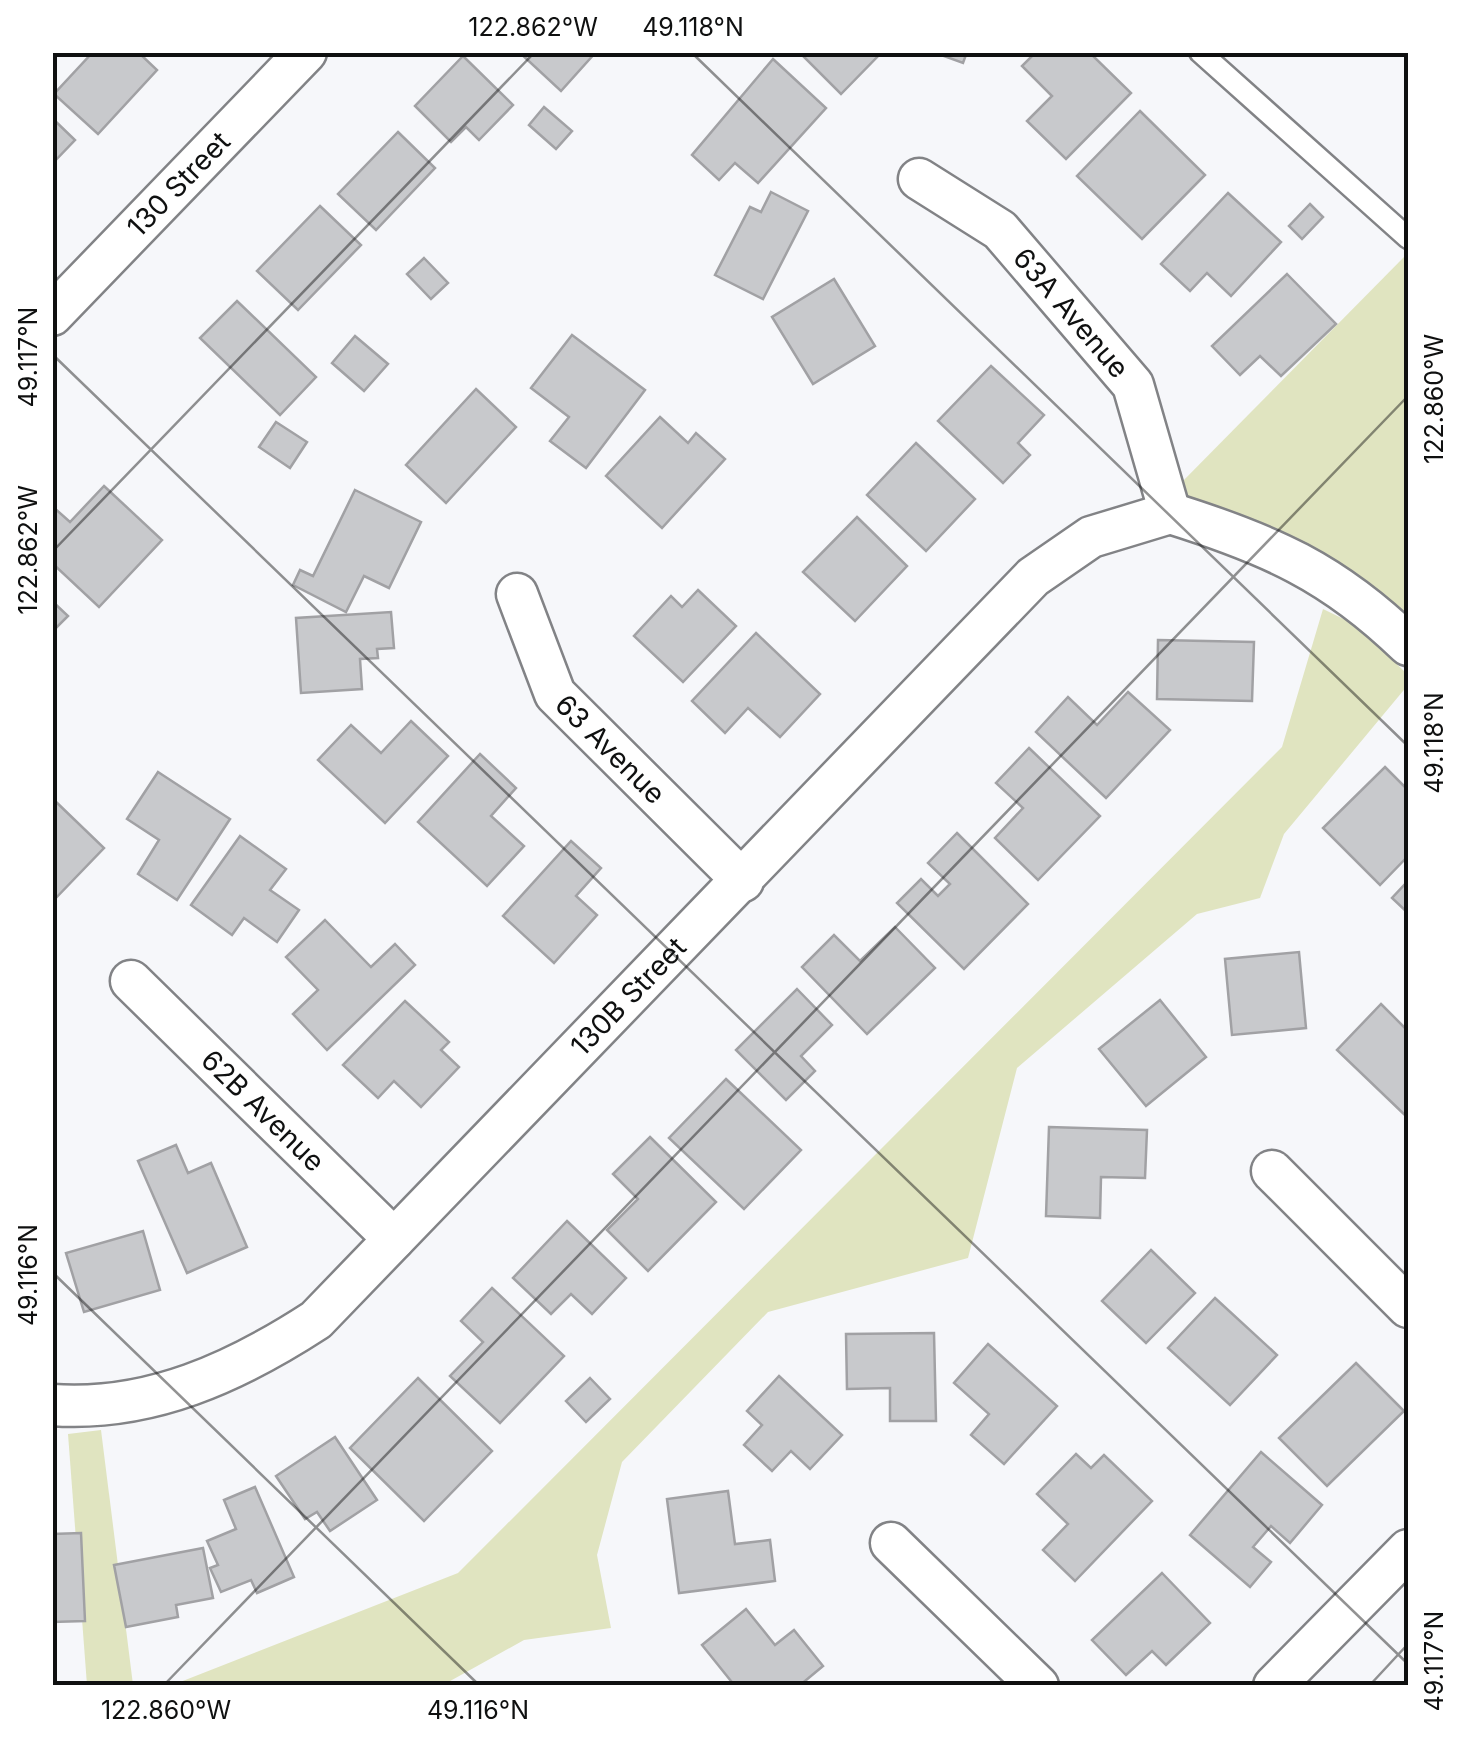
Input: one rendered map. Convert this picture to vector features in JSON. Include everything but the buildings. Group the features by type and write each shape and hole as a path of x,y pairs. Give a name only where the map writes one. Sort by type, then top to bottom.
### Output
{"street":[{"name":"130 Street","path":"52,315 306,52"},
{"name":"63A Avenue","path":"919,179 1000,230 1132,386 1170,514"},
{"path":"1170,514 1288,554 1376,614 1408,645"},
{"name":"130B Street","path":"52,1404 86,1407 152,1399 255,1360 316,1320 1033,577 1091,538 1170,514"},
{"name":"63 Avenue","path":"517,594 555,694 743,881"},
{"name":"62B Avenue","path":"131,981 394,1239"},
{"path":"1272,1171 1408,1307"},
{"path":"892,1542 1038,1686"},
{"path":"1274,1686 1408,1550"}],"lane":[{"path":"1200,52 1408,238"}],"green space":[{"path":"1405,256 1408,621 1187,505 1178,486"},
{"path":"1323,609 1358,626 1408,675 1408,685 1284,834 1260,898 1197,914 1017,1068 968,1258 768,1312 622,1462 597,1555 611,1628 524,1640 443,1685 170,1686 458,1573 1282,747"},
{"path":"101,1430 133,1685 87,1685 68,1434"}]}
